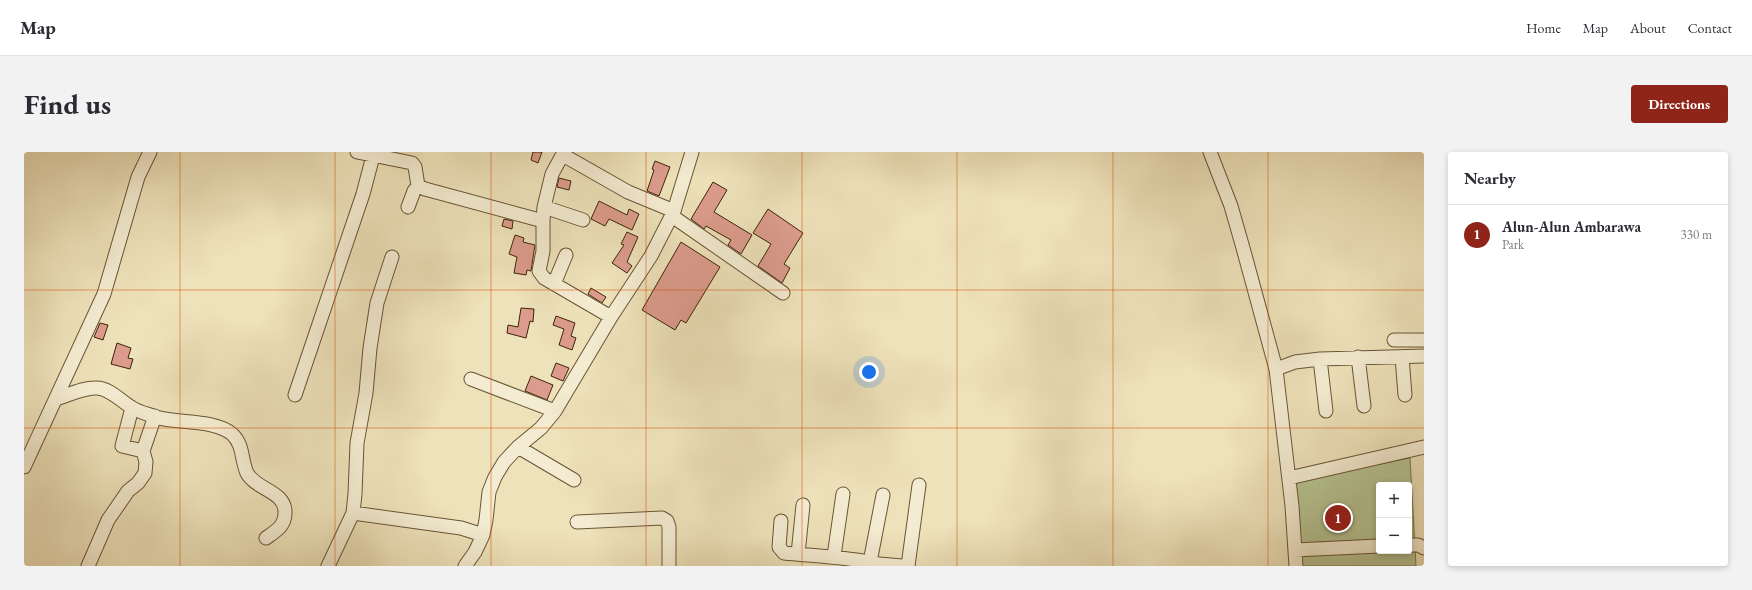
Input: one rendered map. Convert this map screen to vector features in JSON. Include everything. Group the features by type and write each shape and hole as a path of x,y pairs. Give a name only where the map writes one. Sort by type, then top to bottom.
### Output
{"street":[{"path":"24,467 104,294 138,177 150,152"},
{"path":"465,566 475,552 483,535 489,492 495,477 504,462 518,447 541,428 555,411 611,317 651,256 673,213 692,152"},
{"path":"1210,152 1241,240 1276,369 1289,478 1296,566"},
{"path":"295,395 363,194 365,153 412,163 415,167 418,186 414,191 408,207"},
{"path":"611,317 554,284 542,276 539,272 543,251 542,221 544,207 552,174 564,154 628,192 673,213 783,293"},
{"path":"418,186 542,221"},
{"path":"544,207 583,220"},
{"path":"554,284 566,255"},
{"path":"328,566 353,514 357,443 366,393 370,348 377,303 392,257"},
{"path":"1394,340 1424,340"},
{"path":"1276,369 1295,362 1320,359 1424,356"},
{"path":"1358,357 1364,406"},
{"path":"1402,357 1405,395"},
{"path":"1320,359 1326,411"},
{"path":"471,379 555,411"},
{"path":"56,399 91,388 99,388 132,408 155,416 211,424 232,434 240,445 247,473 255,483 282,500 284,505 285,519 282,526 266,538"},
{"path":"132,408 122,446 143,451"},
{"path":"88,566 108,520 128,491 138,483 145,473 146,462 143,451 155,416"},
{"path":"518,447 574,480"},
{"path":"1289,478 1424,447"},
{"path":"908,566 919,485"},
{"path":"834,556 843,494"},
{"path":"876,564 883,494"},
{"path":"798,554 803,505"},
{"path":"353,514 461,528 483,535"},
{"path":"577,522 662,518 667,521 669,527 669,566"},
{"path":"781,522 779,547 781,551 798,554 834,556 876,564 902,566"},
{"path":"1412,545 1418,545 1424,548"},
{"path":"1295,550 1376,546"}],"green space":[{"path":"1410,458 1411,482 1376,482 1376,554 1412,554 1412,494 1416,566 1300,566 1295,481"}],"building":[{"path":"533,152 542,152 538,163 531,160"},
{"path":"655,161 670,167 659,196 647,191 654,170 652,169"},
{"path":"559,178 571,181 569,190 557,187"},
{"path":"713,182 727,190 714,212 752,235 741,254 728,245 731,240 706,226 704,229 691,219"},
{"path":"599,201 627,215 629,209 639,214 632,230 609,219 605,226 591,219"},
{"path":"768,209 803,233 784,264 790,268 782,283 758,266 771,244 753,233"},
{"path":"504,219 513,221 512,229 502,226"},
{"path":"627,232 638,237 627,262 632,266 627,273 612,263 624,245 621,244"},
{"path":"515,235 524,238 523,242 535,245 531,271 527,270 526,275 514,273 517,257 509,254"},
{"path":"681,242 720,267 686,323 681,320 675,330 642,310"},
{"path":"591,288 606,297 602,303 588,294"},
{"path":"521,308 534,309 533,322 530,321 526,338 507,333 508,325 518,327"},
{"path":"556,316 575,323 571,336 576,338 572,350 559,345 564,329 553,325"},
{"path":"100,323 108,325 103,340 94,337"},
{"path":"117,343 131,348 128,358 133,359 130,369 111,364"},
{"path":"556,363 569,368 563,381 551,376"},
{"path":"531,376 553,385 547,400 525,391"}],"place":[{"name":"Alun-Alun Ambarawa","path":"1338,518"}]}
